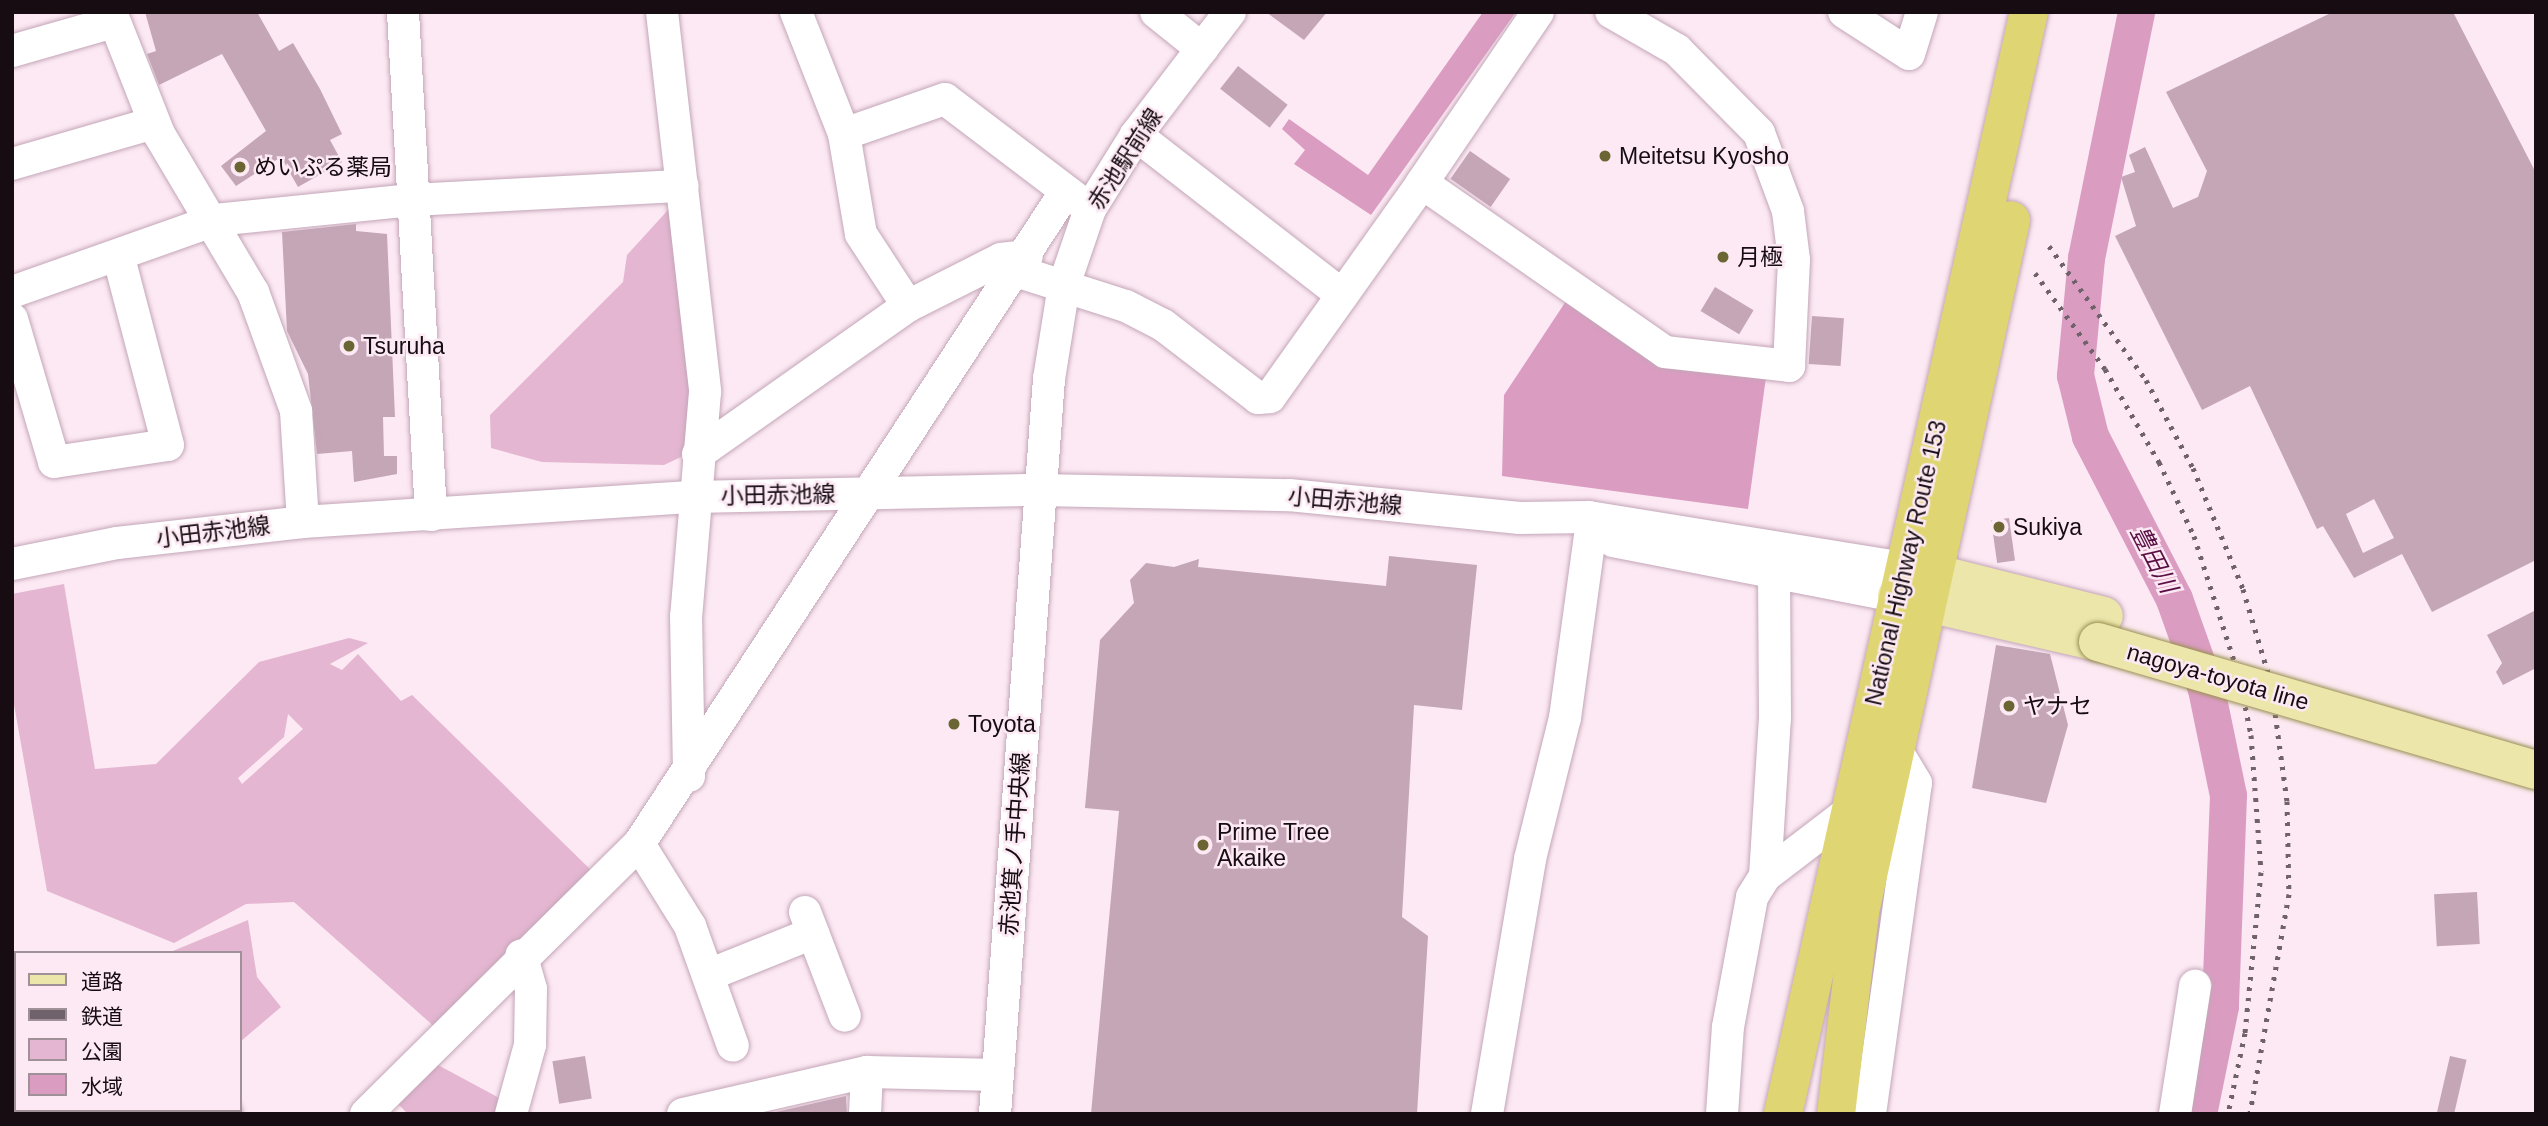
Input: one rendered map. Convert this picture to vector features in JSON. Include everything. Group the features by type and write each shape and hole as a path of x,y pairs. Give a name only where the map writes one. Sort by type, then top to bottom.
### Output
{"highway":[{"name":"National Highway Route 153","path":"1836,1114 1860,912 1893,745 1917,584 2029,12"},
{"name":"National Highway Route 153","path":"1783,1114 1850,811 1917,584 2054,12"}],"main road":[{"name":"nagoya-toyota line","path":"1917,584 2101,629 2536,745"},
{"name":"nagoya-toyota line","path":"2101,629 2536,770"}],"street":[{"path":"403,12 431,515"},
{"path":"662,12 705,393 693,497 686,616 689,776"},
{"path":"796,12 844,134 861,234 908,306"},
{"path":"1156,12 1202,49"},
{"name":"赤池駅前線","path":"1040,490 1064,285 1078,200 1136,135 1230,12"},
{"path":"698,454 908,306 1001,258 1022,264 1064,285 1163,325 1258,398 1270,397 1422,183 1538,12"},
{"path":"1422,183 1665,352 1789,366 1794,260 1788,211 1759,133 1677,50 1611,12"},
{"path":"1844,12 1909,54 1922,12"},
{"path":"12,51 112,17 154,123 215,220 253,292 296,411 303,522"},
{"path":"366,1114 521,955 639,844 689,776 840,546 866,493 967,334 1022,264 1078,200 945,99 844,134"},
{"path":"12,164 154,123"},
{"path":"1136,135 1342,295"},
{"path":"12,292 119,258 215,220 412,200 683,186"},
{"path":"12,319 54,462 168,445 119,258"},
{"name":"小田赤池線","path":"12,564 117,543 303,522 693,497 1040,490 1289,495 1548,520 1589,517 1917,584"},
{"name":"赤池箕ノ手中央線","path":"995,1114 1040,490"},
{"name":"小田赤池線","path":"1548,520 1590,536 1774,570 1917,584"},
{"path":"1487,1114 1530,859 1565,718 1590,536"},
{"path":"1765,876 1775,718 1774,570"},
{"path":"1870,1114 1916,783 1893,745"},
{"path":"1722,1114 1735,988 1752,897 1765,876 1850,811"},
{"path":"639,844 690,926 711,974 733,1046"},
{"path":"711,974 809,923 845,1016"},
{"path":"511,1114 530,1045 531,989 521,955"},
{"path":"2175,1114 2194,986"},
{"path":"865,1114 867,1072"},
{"path":"683,1114 867,1072 998,1075"}],"green space":[{"path":"668,210 683,213 697,393 683,456 664,465 542,462 491,448 490,415 623,282 627,255"},
{"path":"64,584 95,769 156,764 259,662 349,638 368,643 330,664 342,670 358,654 401,701 412,695 594,873 437,1029 294,902 246,904 174,943 47,891 12,693 12,594","holes":["288,714 303,729 242,784 238,778 284,737"]},
{"path":"248,920 257,977 281,1007 242,1040 242,951 173,951"},
{"path":"438,1065 503,1100 496,1114 408,1114 398,1104 403,1091"}],"water":[{"path":"1483,12 1516,12 1371,215 1294,164 1305,150 1282,129 1289,119 1368,175"},
{"path":"1570,295 1766,377 1748,509 1502,476 1504,395"}],"building":[{"path":"145,12 257,12 279,51 293,43 320,89 342,134 330,140 342,162 298,187 281,157 236,186 221,166 266,131 222,54 159,85 147,54 156,51"},
{"path":"1266,12 1327,12 1304,40"},
{"path":"2333,12 2453,12 2536,173 2536,560 2432,612 2402,554 2354,578 2323,526 2317,529 2250,386 2202,410 2115,236 2136,226 2121,177 2135,172 2129,155 2145,147 2173,208 2198,197 2207,171 2166,92","holes":["2374,499 2394,538 2363,553 2346,514"]},
{"path":"1238,66 1288,105 1270,128 1220,89"},
{"path":"1470,151 1510,179 1491,207 1450,179"},
{"path":"356,224 356,231 387,234 395,417 383,417 384,456 397,456 397,474 354,482 352,451 317,454 308,374 287,331 282,232"},
{"path":"1715,287 1754,310 1739,334 1701,311"},
{"path":"1812,316 1844,318 1841,366 1809,364"},
{"path":"2009,518 2015,561 1997,563 1991,521"},
{"path":"1389,556 1477,565 1462,710 1414,705 1402,917 1428,936 1417,1114 1091,1114 1119,811 1085,808 1100,640 1134,603 1130,580 1146,563 1174,567 1199,559 1198,567 1386,586"},
{"path":"2536,610 2536,668 2503,685 2496,672 2502,663 2487,635"},
{"path":"1996,645 2050,654 2068,725 2046,803 1972,788"},
{"path":"2477,892 2480,944 2437,946 2434,894"},
{"path":"585,1056 592,1098 559,1104 552,1061"},
{"path":"2450,1056 2467,1060 2454,1114 2437,1114"},
{"path":"846,1096 847,1114 767,1114"}],"waterway":[{"name":"豊田川","path":"2136,12 2086,258 2075,375 2090,436 2174,599 2206,689 2228,795 2220,1006 2198,1114"}],"railway":[{"path":"2049,246 2146,380 2193,468 2243,589 2271,683 2287,801 2289,894 2250,1114"},
{"path":"2035,273 2105,369 2159,462 2194,536 2239,676 2251,735 2261,872 2245,1033 2228,1114"}],"place":[{"name":"Meitetsu Kyosho","path":"1605,156"},
{"name":"めいぷる薬局","path":"240,167"},
{"name":"月極","path":"1723,257"},
{"name":"Tsuruha","path":"349,346"},
{"name":"Sukiya","path":"1999,527"},
{"name":"ヤナセ","path":"2009,706"},
{"name":"Toyota","path":"954,724"},
{"name":"Prime Tree Akaike","path":"1203,845"}]}
